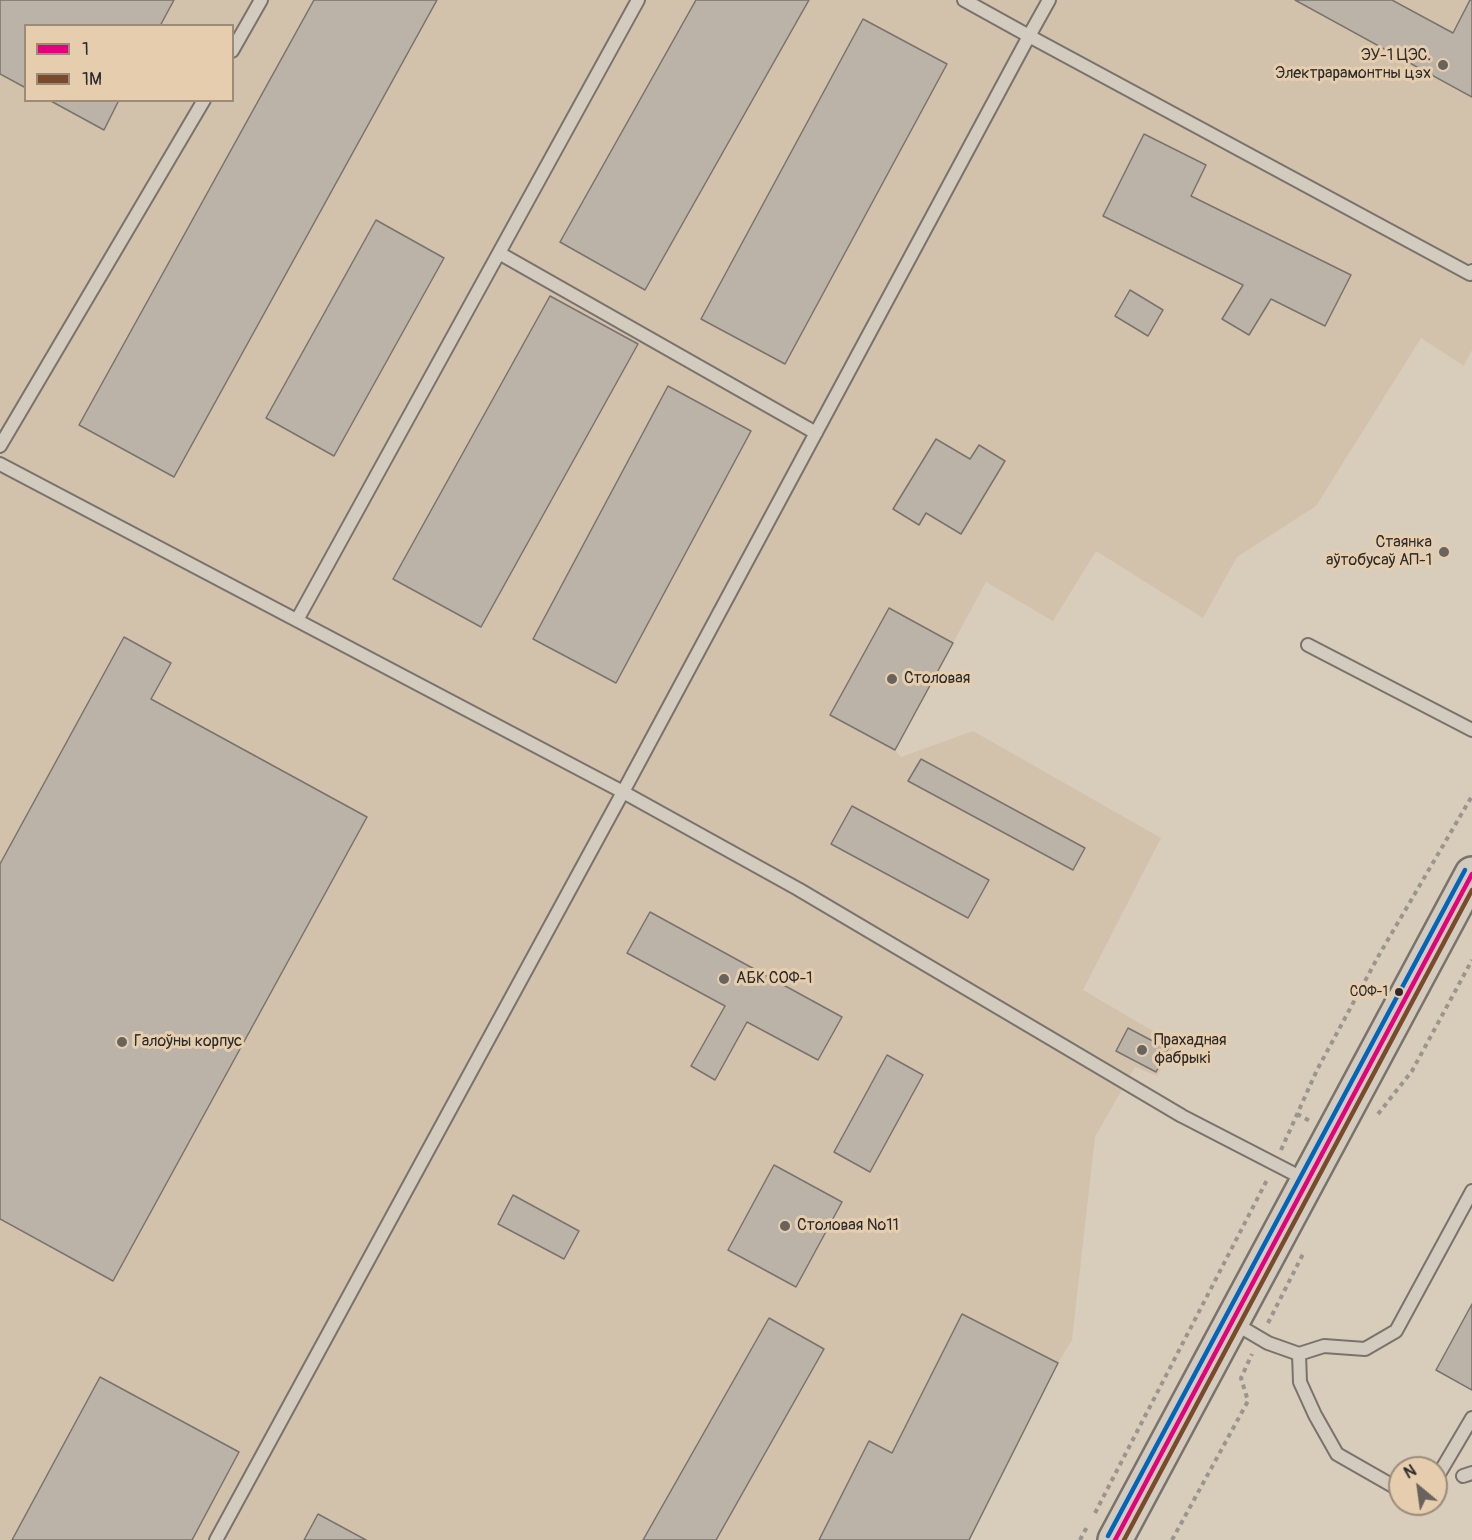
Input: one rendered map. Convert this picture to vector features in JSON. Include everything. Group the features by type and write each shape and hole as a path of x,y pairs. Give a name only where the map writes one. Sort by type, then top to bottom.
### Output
{"main road":[{"path":"1114,1540 1472,874"}],"lane":[{"path":"234,47 261,0"},
{"path":"297,620 638,0"},
{"path":"964,0 1470,274 1472,271"},
{"path":"216,1540 623,792 1049,0"},
{"path":"0,446 203,102"},
{"path":"499,253 816,433"},
{"path":"0,464 623,792 798,890 1182,1116 1307,1180"},
{"path":"1308,645 1472,730"},
{"path":"1230,1321 1268,1343 1299,1354 1324,1346 1365,1349 1396,1331 1472,1191"},
{"path":"1299,1354 1300,1382 1337,1454 1388,1483"},
{"path":"1448,1459 1472,1418"}],"shaded area":[{"path":"0,0 1472,0 1472,350 1464,366 1421,338 1316,506 1237,557 1203,618 1096,551 1053,621 986,582 895,750 901,757 973,731 1161,838 1083,990 1153,1031 1150,1037 1173,1048 1157,1076 1135,1067 1095,1137 1072,1340 1058,1363 969,1540 0,1540"}],"building":[{"path":"0,0 174,0 161,24 24,24 24,87 0,74"},
{"path":"314,0 437,0 174,477 79,425"},
{"path":"696,0 809,0 645,290 560,242"},
{"name":"ЭУ-1 ЦЭС. Электрарамонтны цэх","path":"1295,0 1392,0 1453,33 1472,0 1472,97"},
{"path":"863,19 947,64 785,364 701,319"},
{"path":"53,102 118,102 104,130"},
{"path":"1144,134 1206,165 1191,196 1351,275 1325,326 1271,299 1249,335 1222,319 1243,285 1103,216"},
{"path":"376,220 444,258 334,456 266,418"},
{"path":"1130,290 1163,310 1148,336 1115,316"},
{"path":"550,296 638,344 481,627 393,579"},
{"path":"668,386 751,431 616,683 533,639"},
{"path":"936,439 970,459 979,445 1005,461 961,534 926,513 919,525 893,509"},
{"name":"Столовая","path":"889,608 953,643 895,750 830,715"},
{"name":"Галоўны корпус","path":"124,637 171,663 151,699 367,817 113,1281 0,1219 0,864"},
{"path":"921,759 1085,848 1073,870 908,781"},
{"path":"852,806 989,880 968,918 831,844"},
{"name":"АБК СОФ-1","path":"650,912 842,1017 818,1060 747,1022 715,1080 691,1066 725,1006 627,953"},
{"name":"Прахадная фабрыкі","path":"1128,1028 1168,1049 1156,1072 1116,1051"},
{"path":"887,1055 923,1075 870,1172 834,1152"},
{"name":"Столовая №11","path":"774,1165 842,1202 796,1287 728,1250"},
{"path":"513,1195 579,1231 564,1259 498,1224"},
{"path":"1472,1304 1472,1390 1436,1370"},
{"path":"962,1314 1058,1363 969,1540 819,1540 869,1441 892,1453"},
{"path":"769,1318 824,1349 716,1540 643,1540"},
{"path":"100,1377 239,1452 192,1540 12,1540"},
{"path":"318,1514 366,1540 304,1540"}],"transit line":[{"path":"1108,1536 1465,870"},
{"name":"1","path":"1115,1540 1472,874"},
{"name":"1М","path":"1124,1540 1472,890"}],"place":[{"name":"ЭУ-1 ЦЭС. Электрарамонтны цэх","path":"1443,65"},
{"name":"Стаянка аўтобусаў АП-1","path":"1444,552"},
{"name":"Столовая","path":"892,679"},
{"name":"АБК СОФ-1","path":"724,979"},
{"name":"СОФ-1","path":"1399,992"},
{"name":"Галоўны корпус","path":"122,1042"},
{"name":"Прахадная фабрыкі","path":"1142,1050"},
{"name":"Столовая №11","path":"785,1226"}]}
